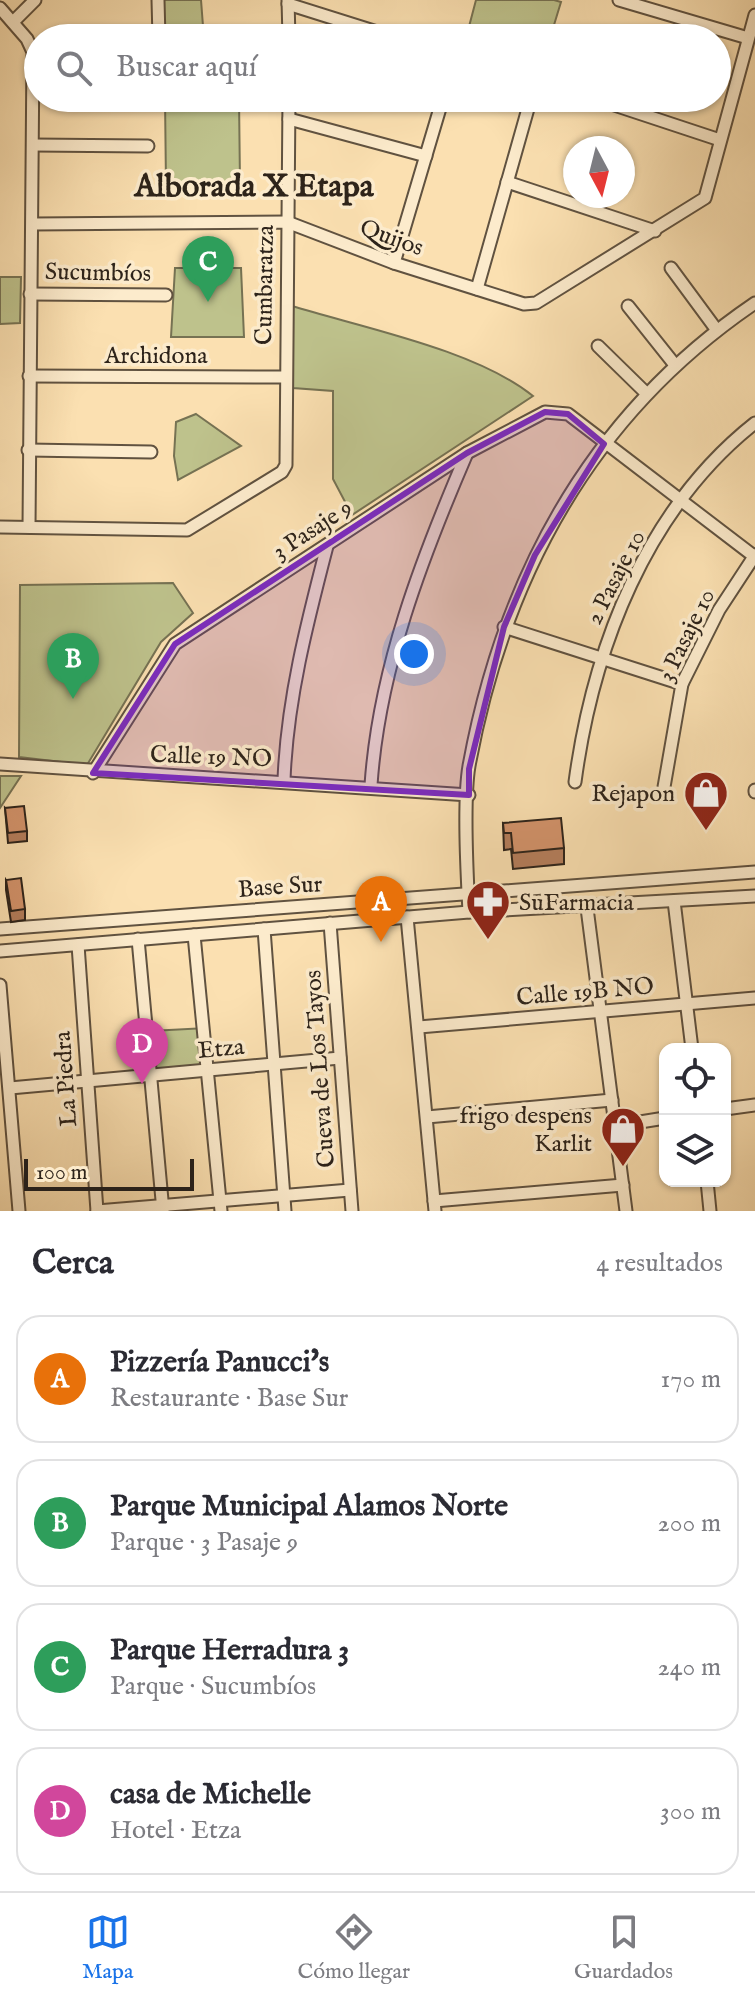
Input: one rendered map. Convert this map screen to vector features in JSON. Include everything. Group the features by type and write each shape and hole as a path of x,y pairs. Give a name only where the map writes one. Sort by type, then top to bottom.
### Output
{"street":[{"path":"13,22 35,0"},
{"path":"158,0 159,24"},
{"path":"619,0 700,24"},
{"path":"289,24 288,2 354,24"},
{"path":"0,8 24,38"},
{"path":"731,100 755,15"},
{"path":"731,33 748,38"},
{"path":"0,527 29,527 34,112"},
{"name":"Cumbaratza","path":"29,527 187,530 282,472 286,465 284,377 289,112"},
{"path":"394,263 439,112"},
{"path":"477,289 527,112"},
{"path":"635,112 720,140 728,112"},
{"path":"289,119 426,156"},
{"name":"Quijos","path":"34,224 287,222 394,263 524,304 536,303 705,198 720,140"},
{"path":"33,145 148,146"},
{"path":"507,182 655,231"},
{"path":"671,268 716,329"},
{"name":"Sucumbíos","path":"30,294 166,295"},
{"path":"469,912 469,769 504,627 535,555 604,444 646,393 716,329 755,303"},
{"path":"628,306 675,365"},
{"path":"598,346 646,393"},
{"name":"Archidona","path":"29,376 284,377"},
{"name":"3 Pasaje 9","path":"93,773 175,644 467,453 545,412 568,414 755,556"},
{"name":"2 Pasaje 10","path":"575,782 581,736 601,656 643,560 704,469 755,423"},
{"path":"28,450 151,452"},
{"path":"371,785 391,657 418,575 467,453"},
{"path":"284,780 291,704 327,546"},
{"name":"3 Pasaje 10","path":"664,787 682,684 719,610 755,556"},
{"path":"504,627 682,684"},
{"name":"Calle 19 NO","path":"0,764 93,773 371,785 469,795"},
{"name":"Base Sur","path":"0,929 755,872"},
{"name":"Base Sur","path":"0,951 469,912 587,908 755,896"},
{"path":"674,901 691,1043"},
{"path":"587,908 626,1211"},
{"path":"407,917 435,1206 623,1185"},
{"name":"Cueva de Los Tayos","path":"330,923 352,1211"},
{"path":"264,929 285,1211"},
{"path":"194,935 221,1206"},
{"path":"138,939 163,1208"},
{"name":"La Piedra","path":"78,945 97,1211"},
{"path":"0,985 19,1211"},
{"name":"Calle 19B NO","path":"419,1027 755,998"},
{"name":"Etza","path":"10,1088 340,1058"},
{"path":"427,1117 612,1100"},
{"path":"731,1108 755,1105"},
{"path":"615,1126 659,1119"},
{"path":"708,1187 710,1211"},
{"path":"97,1211 221,1206 284,1195 350,1190"}],"highlighted area":[{"path":"545,412 568,414 604,444 535,555 504,627 469,769 469,795 93,773 175,644 467,453"}],"green space":[{"path":"163,0 201,0 203,24 164,24"},
{"path":"476,0 561,2 554,24 470,24"},
{"path":"165,112 239,112 240,184 166,185"},
{"path":"175,268 241,268 244,337 171,337"},
{"path":"0,277 21,277 20,323 0,324"},
{"path":"292,306 451,353 509,380 533,396 352,515 333,479 333,391 293,388"},
{"path":"196,414 241,446 178,480 174,456 176,422"},
{"path":"173,583 193,613 161,642 87,765 19,757 20,585"},
{"path":"0,776 21,776 0,808"},
{"path":"206,1028 207,1066 152,1071 151,1031"}],"building":[{"path":"24,806 27,831 8,833 5,808"},
{"path":"561,818 564,848 513,853 511,833 504,833 503,823"},
{"path":"21,878 25,909 11,911 6,880"}],"place":[{"name":"Parque Herradura 3","path":"208,302"},
{"name":"Parque Municipal Alamos Norte","path":"73,699"},
{"name":"Rejapon","path":"706,832"},
{"name":"SuFarmacia","path":"488,941"},
{"name":"Pizzería Panucci's","path":"381,942"},
{"name":"casa de Michelle","path":"142,1084"},
{"name":"frigo despens Karlit","path":"623,1168"}],"district":[{"name":"Alborada X Etapa","path":"254,185"}]}
